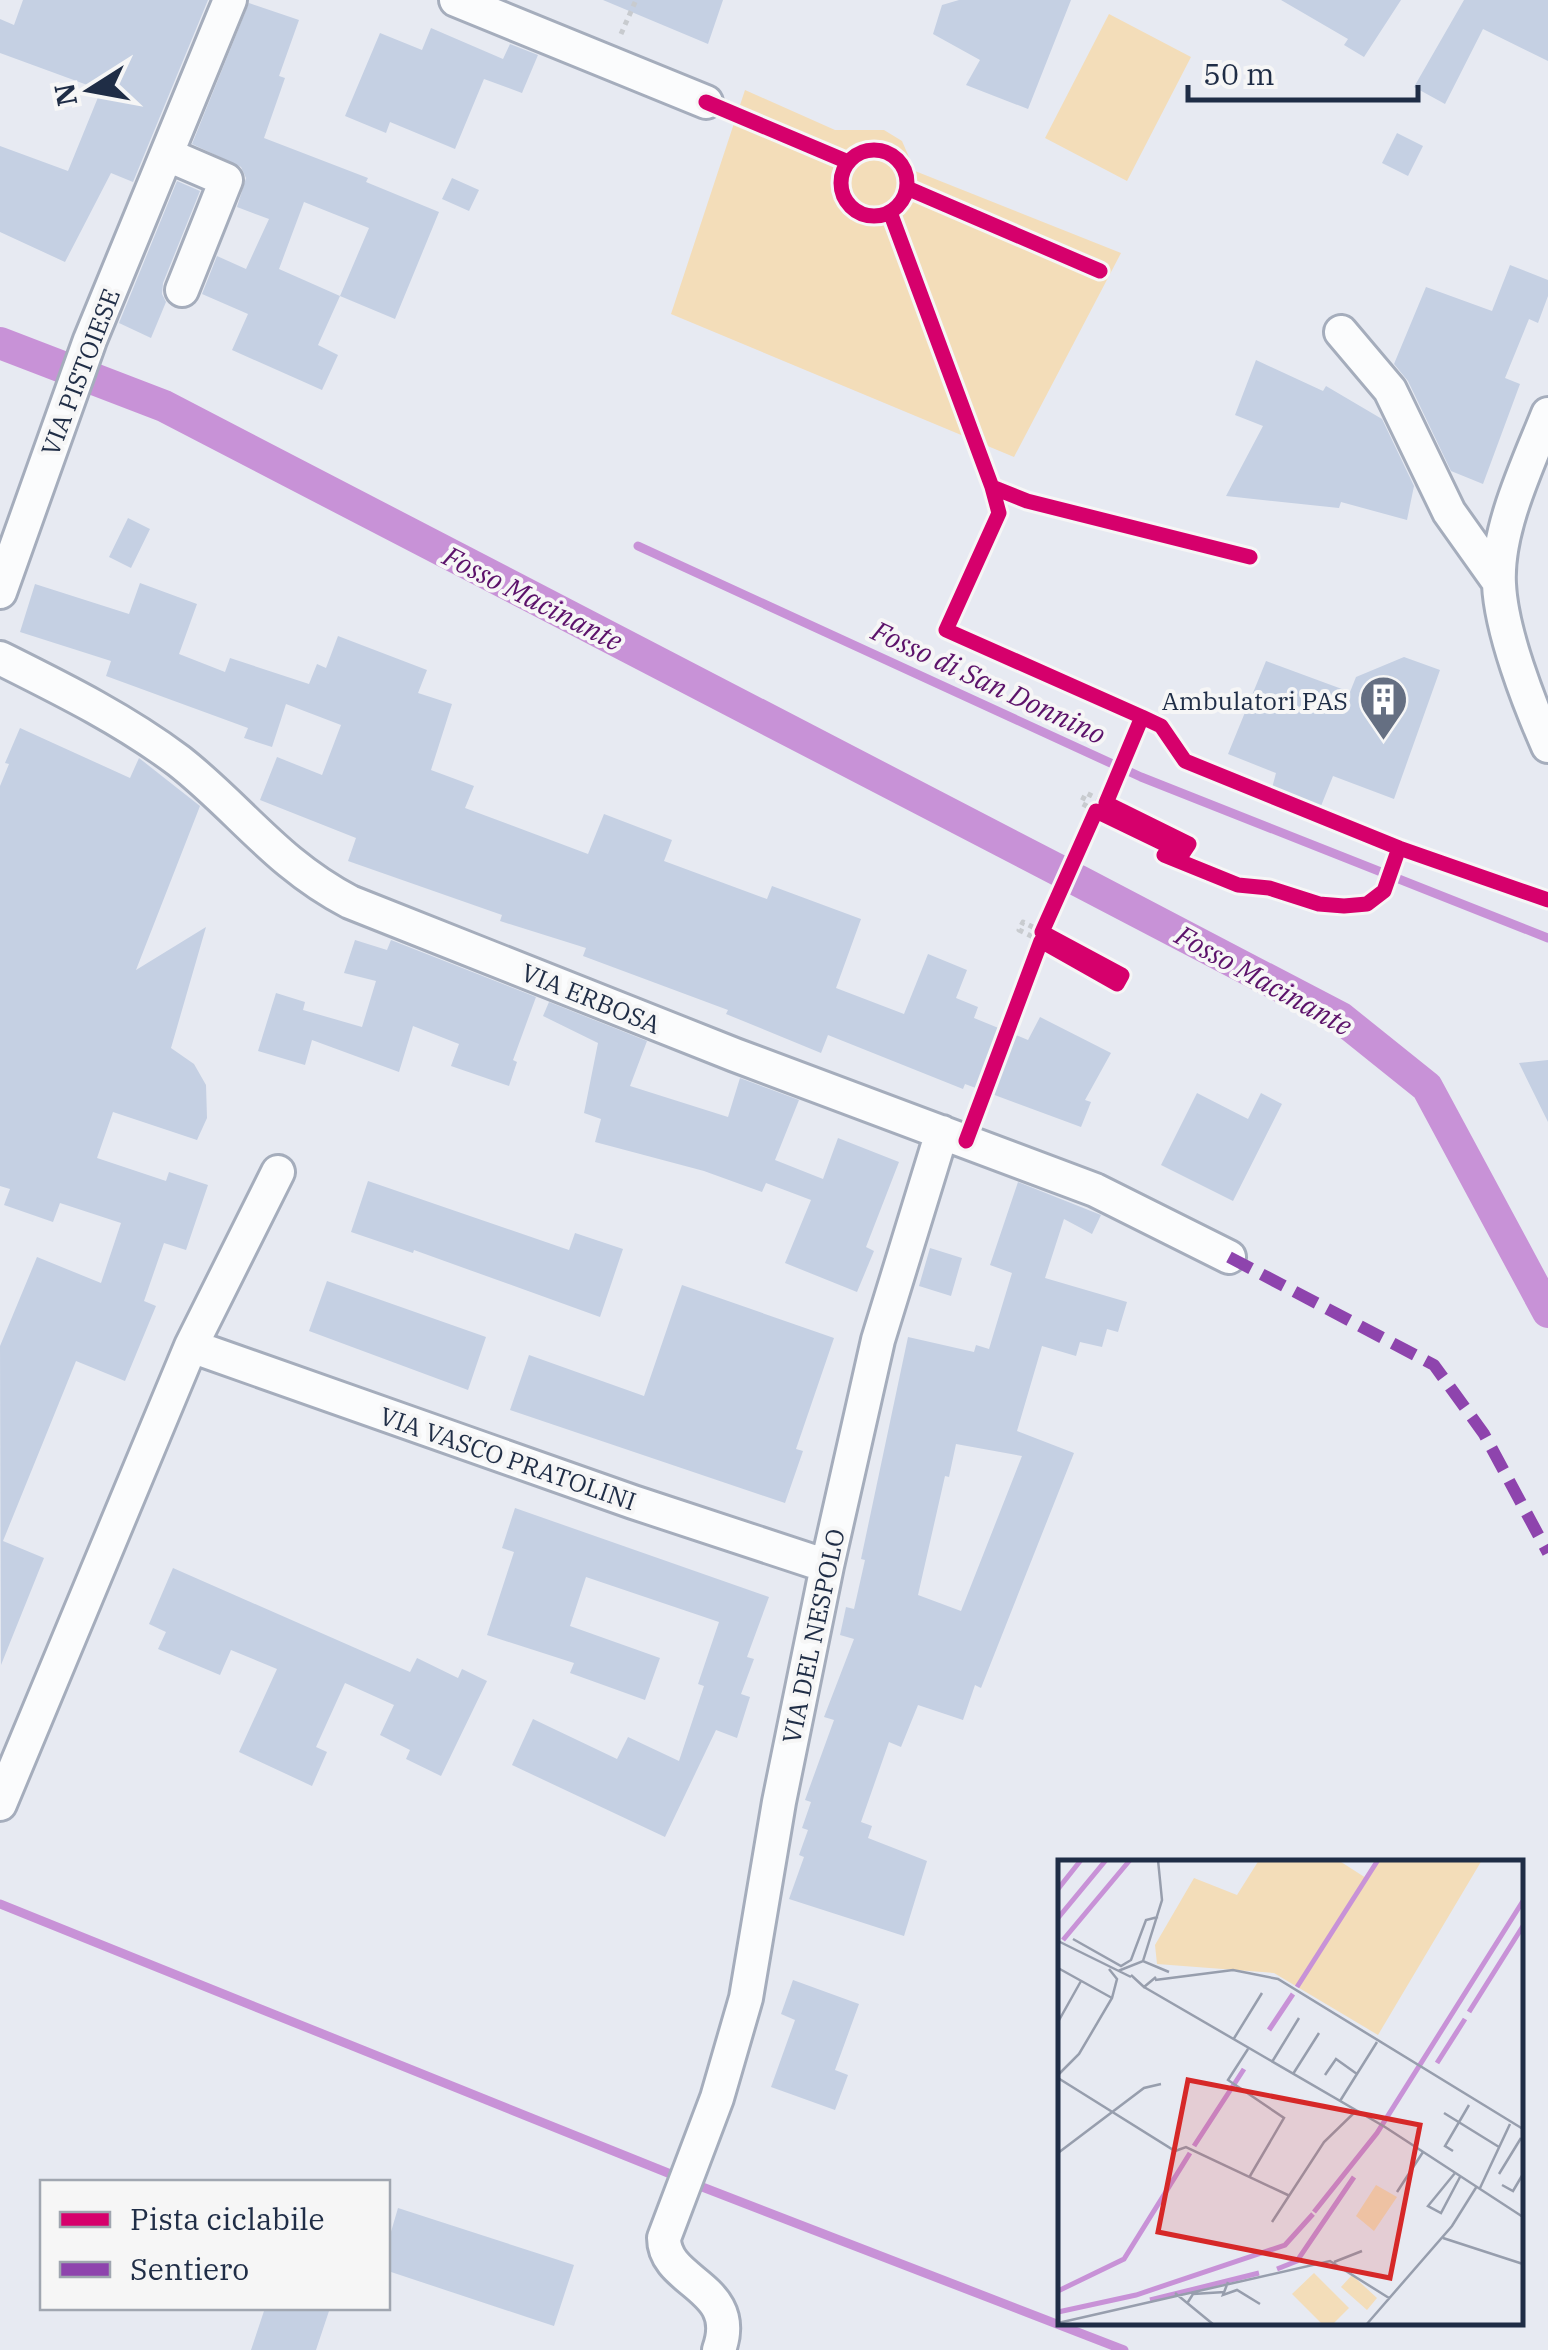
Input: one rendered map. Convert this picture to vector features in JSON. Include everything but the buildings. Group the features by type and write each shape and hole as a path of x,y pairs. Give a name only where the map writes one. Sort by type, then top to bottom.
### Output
{"street":[{"name":"VIA PISTOIESE","path":"0,592 90,340 230,0"},
{"path":"456,0 706,102"},
{"path":"168,155 226,180 182,290"},
{"path":"1341,332 1390,390 1449,512 1498,581"},
{"path":"1548,414 1511,506 1498,581 1504,620 1548,746"},
{"name":"VIA ERBOSA","path":"0,658 108,712 156,745 182,764 266,845 316,883 350,902 735,1055 1095,1190 1229,1257"},
{"name":"VIA DEL NESPOLO","path":"719,2350 722,2314 708,2294 668,2256 664,2245 738,2032 754,1962 778,1802 878,1340 942,1132"},
{"path":"0,1804 192,1346 278,1172"},
{"name":"VIA VASCO PRATOLINI","path":"192,1346 633,1502 827,1566"}],"path":[{"path":"1114,785 1092,820 1114,819"},
{"path":"1034,960 1049,937"}],"shaded area":[{"path":"1109,14 1191,57 1127,181 1045,138"},
{"path":"745,90 835,130 884,130 902,141 915,171 1121,253 1014,457 671,314"}],"waterway":[{"name":"Fosso Macinante","path":"0,343 164,406 1058,870"},
{"name":"Fosso di San Donnino","path":"638,546 1141,777 1548,938"},
{"name":"Fosso Macinante","path":"1077,880 1341,1018 1427,1087 1548,1312"},
{"path":"0,1904 678,2177"},
{"path":"692,2183 1058,2324"},
{"path":"1059,2325 1124,2350"}],"marked path":[{"path":"1229,1257 1434,1365 1484,1434 1548,1553"}],"cycle path":[{"path":"706,102 848,162"},
{"path":"874,150 897,160 907,183 897,206 874,216 851,206 841,183 851,160 874,150"},
{"path":"907,188 1100,271"},
{"path":"890,212 992,487 1027,501 1250,557"},
{"path":"966,1141 1041,941 1117,984 1122,975 1042,932 1096,811 1183,853 1189,844 1106,803 1142,717 946,630 999,513 992,487"},
{"path":"1142,717 1161,726 1185,761 1399,848"},
{"path":"1164,855 1238,885 1269,888 1319,904 1344,906 1367,904 1384,891 1399,848 1548,900"}],"place":[{"name":"Ambulatori PAS","path":"1383,742"}]}
